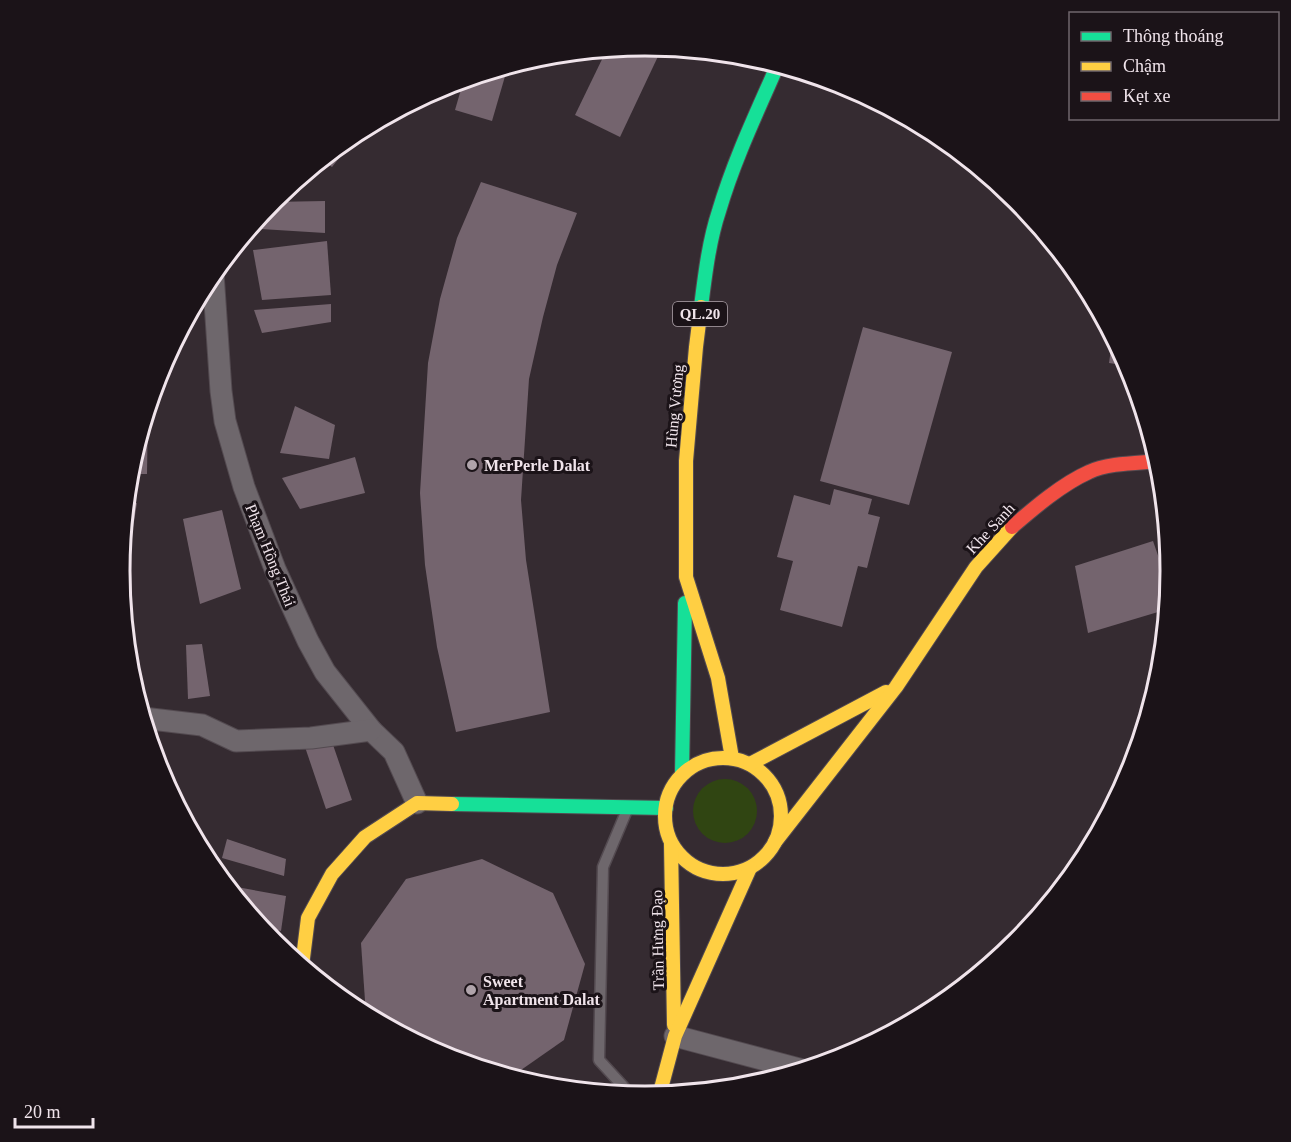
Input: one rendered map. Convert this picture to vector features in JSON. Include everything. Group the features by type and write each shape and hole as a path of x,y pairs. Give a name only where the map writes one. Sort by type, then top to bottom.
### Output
{"main road":[{"name":"Hùng Vương","path":"732,758 718,678 686,577 686,461 696,347 706,269 718,212 736,162 775,72"},
{"name":"Khe Sanh","path":"775,842 896,687 976,567 1007,531 1057,491 1090,471 1117,465 1149,462"},
{"name":"QL.20","path":"671,844 665,826 666,808 671,791 682,774 686,577"},
{"name":"Khe Sanh","path":"750,764 896,687"},
{"path":"671,844 682,858 697,869 715,874 733,874 750,868 765,857 775,842 781,825 781,807 775,789 764,775 750,764 732,758 714,759 696,764 682,774"},
{"path":"303,956 308,918 332,874 365,837 417,803 666,808"},
{"name":"Trần Hưng Đạo","path":"671,844 675,1036"},
{"name":"Trần Hưng Đạo","path":"662,1086 675,1036 750,868"}],"street":[{"name":"Phạm Hồng Thái","path":"214,289 225,421 244,487 276,569 308,641 325,672 371,730 394,752 417,803"},
{"path":"152,719 202,725 236,741 311,738 371,730"},
{"path":"675,1036 788,1066"}],"lane":[{"path":"622,1085 599,1060 603,867 628,807"}],"green space":[{"path":"725,779 743,785 751,793 757,811 751,829 743,837 725,843 707,837 699,829 693,811 699,793 707,785"}],"building":[{"path":"658,56 620,137 575,115 603,58"},
{"path":"505,75 492,121 455,110 461,90"},
{"path":"342,155 332,167 329,165"},
{"name":"MerPerle Dalat","path":"481,182 577,213 557,265 529,379 521,500 526,560 550,712 456,732 437,647 425,565 420,493 428,363 440,299 457,238"},
{"path":"325,201 325,233 261,229 286,202"},
{"path":"327,241 331,295 262,300 253,250"},
{"path":"331,304 331,322 262,333 254,310"},
{"path":"863,327 952,352 909,505 820,481"},
{"path":"1111,349 1118,364 1109,363"},
{"path":"295,406 335,425 329,459 280,453"},
{"path":"148,440 147,474 139,474"},
{"path":"355,457 365,493 300,509 282,478"},
{"path":"834,489 872,499 868,514 880,517 867,568 858,566 842,627 780,610 793,561 777,557 794,495 830,505"},
{"path":"134,503 137,503 131,540 131,537"},
{"path":"222,510 241,589 200,604 183,519"},
{"path":"1153,541 1161,563 1159,612 1088,633 1075,566"},
{"path":"202,644 210,696 188,699 186,645"},
{"path":"332,742 352,800 326,809 305,747"},
{"path":"227,839 286,859 284,876 222,858"},
{"name":"Sweet Apartment Dalat","path":"482,859 553,893 585,964 564,1040 520,1071 448,1047 365,1004 361,943 406,879"},
{"path":"239,887 286,896 281,931 275,929"}],"traffic: fast":[{"path":"701,307 710,246 725,192 746,136 774,72"},
{"path":"682,774 685,603"},
{"path":"452,804 666,808"}],"traffic: slow":[{"path":"701,307 686,461 686,577 718,678 732,758"},
{"path":"775,842 896,687 976,567 1012,527"},
{"path":"750,764 886,692"},
{"path":"723,758 745,762 764,775 777,794 781,816 777,838 764,857 745,870 723,874 701,870 682,857 669,838 665,816 669,794 682,775 701,762 723,758"},
{"path":"303,956 308,918 332,874 365,837 417,803 452,804"},
{"path":"671,844 674,1025"},
{"path":"662,1086 675,1036 750,868"}],"traffic: jam":[{"path":"1012,527 1039,504 1089,472 1114,465 1149,462"}],"place":[{"name":"MerPerle Dalat","path":"472,465"},
{"name":"Sweet Apartment Dalat","path":"471,990"}]}
